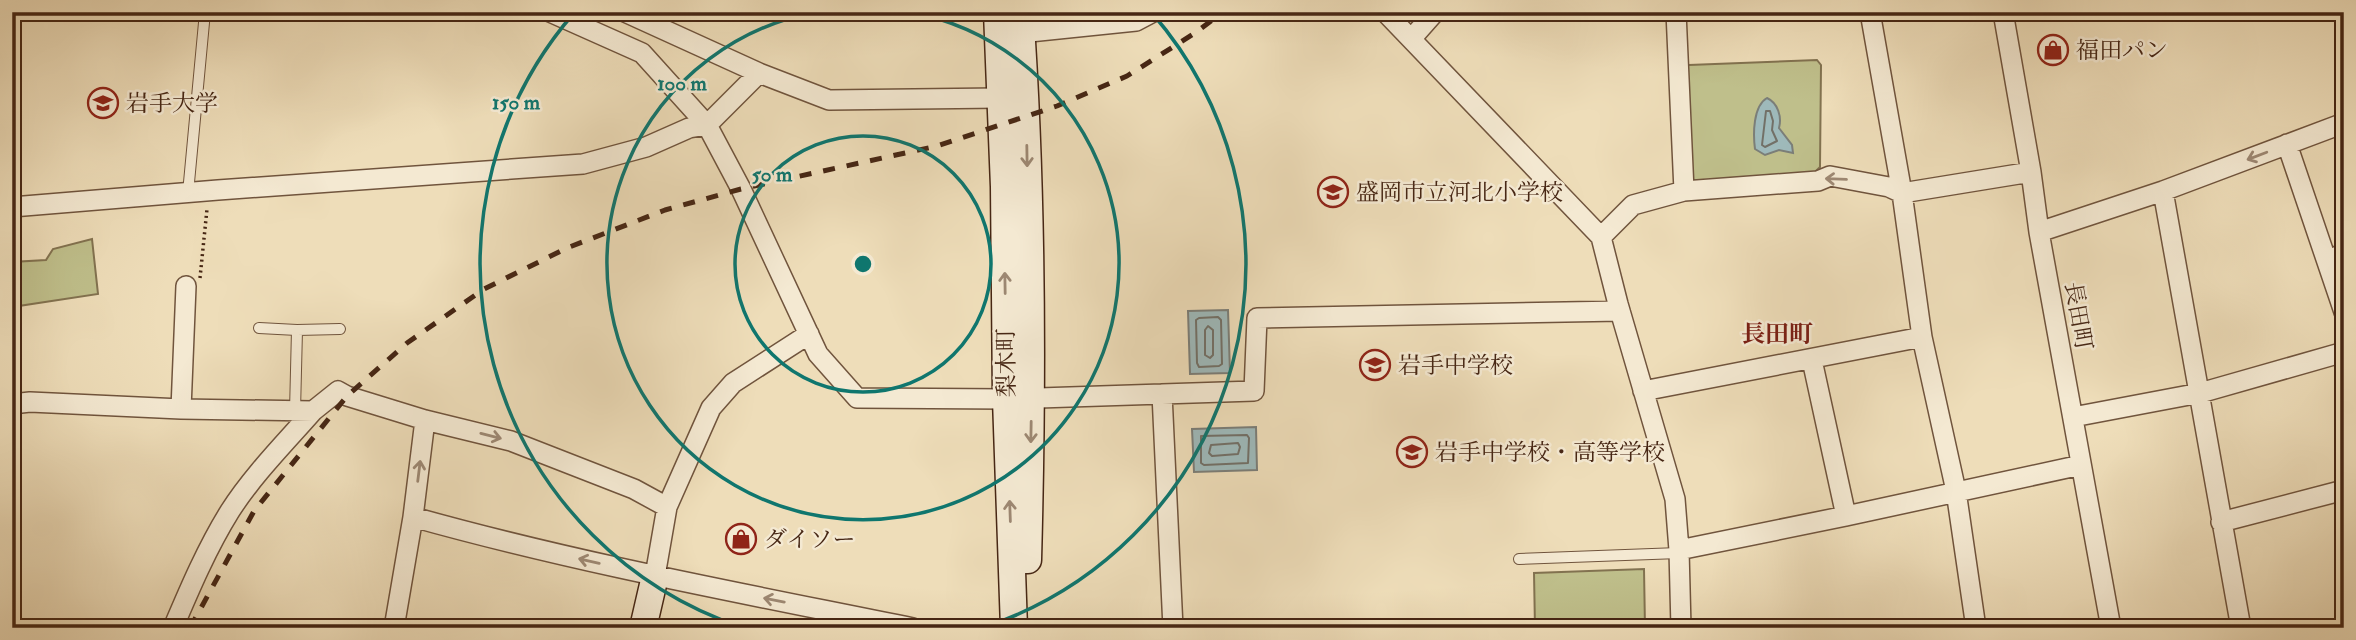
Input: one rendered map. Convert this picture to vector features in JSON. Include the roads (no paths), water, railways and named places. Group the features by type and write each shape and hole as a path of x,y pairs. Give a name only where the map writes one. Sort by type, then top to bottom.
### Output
{"street":[{"path":"550,12 642,53 707,125 741,188 818,354 857,398 1019,399 1254,391 1257,318 1620,311"},
{"path":"625,12 759,73 829,100 999,98"},
{"path":"1026,628 1019,399 1026,115 1009,23 1086,28 1120,17 1136,21 1153,12"},
{"path":"1385,12 1601,237 1675,499 1681,628"},
{"path":"1412,38 1435,12"},
{"path":"1676,12 1684,191"},
{"path":"1870,12 1902,192 1922,337 1956,491 1976,628"},
{"name":"長田町","path":"2003,12 2039,232 2111,628"},
{"name":"梨木町","path":"1009,23 999,98 1019,399 1014,628"},
{"path":"12,207 583,164 646,147 689,128 707,125 759,73"},
{"path":"2039,232 2163,191 2344,123"},
{"path":"2287,145 2335,257 2344,312"},
{"path":"1601,237 1633,205 1684,191 1818,181 1830,177 1889,187 1902,192 2031,172"},
{"path":"2163,191 2241,628"},
{"path":"181,409 186,286"},
{"path":"643,628 656,576 667,507 711,408 733,383 809,334"},
{"path":"1643,391 1922,337"},
{"path":"2073,417 2200,393 2344,352"},
{"path":"1812,360 1846,516"},
{"path":"173,628 208,550 232,509 304,411 338,391 425,420 510,441 634,489 667,507"},
{"path":"1162,394 1173,628"},
{"path":"12,404 30,402 304,411"},
{"path":"394,628 413,517 425,420"},
{"path":"1679,551 2081,465"},
{"path":"2221,522 2344,490"},
{"path":"413,517 499,541 656,576 913,628"}],"lane":[{"path":"188,193 205,12"},
{"path":"258,328 340,329"},
{"path":"297,330 304,411"},
{"path":"1519,559 1679,551"}],"water":[{"path":"1767,98 1776,107 1779,128 1792,145 1793,153 1779,150 1765,155 1755,149 1754,128 1757,114 1762,102"},
{"path":"1228,310 1230,373 1190,374 1188,311"},
{"path":"1256,427 1257,470 1194,472 1192,429"}],"railway":[{"path":"190,628 254,511 347,396 407,343 484,289 567,248 665,210 741,189 937,146 1057,106 1127,76 1223,12"}],"place":[{"name":"福田パン","path":"2053,50"},
{"name":"岩手大学","path":"103,103"},
{"name":"盛岡市立河北小学校","path":"1333,192"},
{"name":"岩手中学校","path":"1375,365"},
{"name":"岩手中学校・高等学校","path":"1412,452"},
{"name":"ダイソー","path":"741,539"}],"district":[{"name":"長田町","path":"1777,334"}]}
